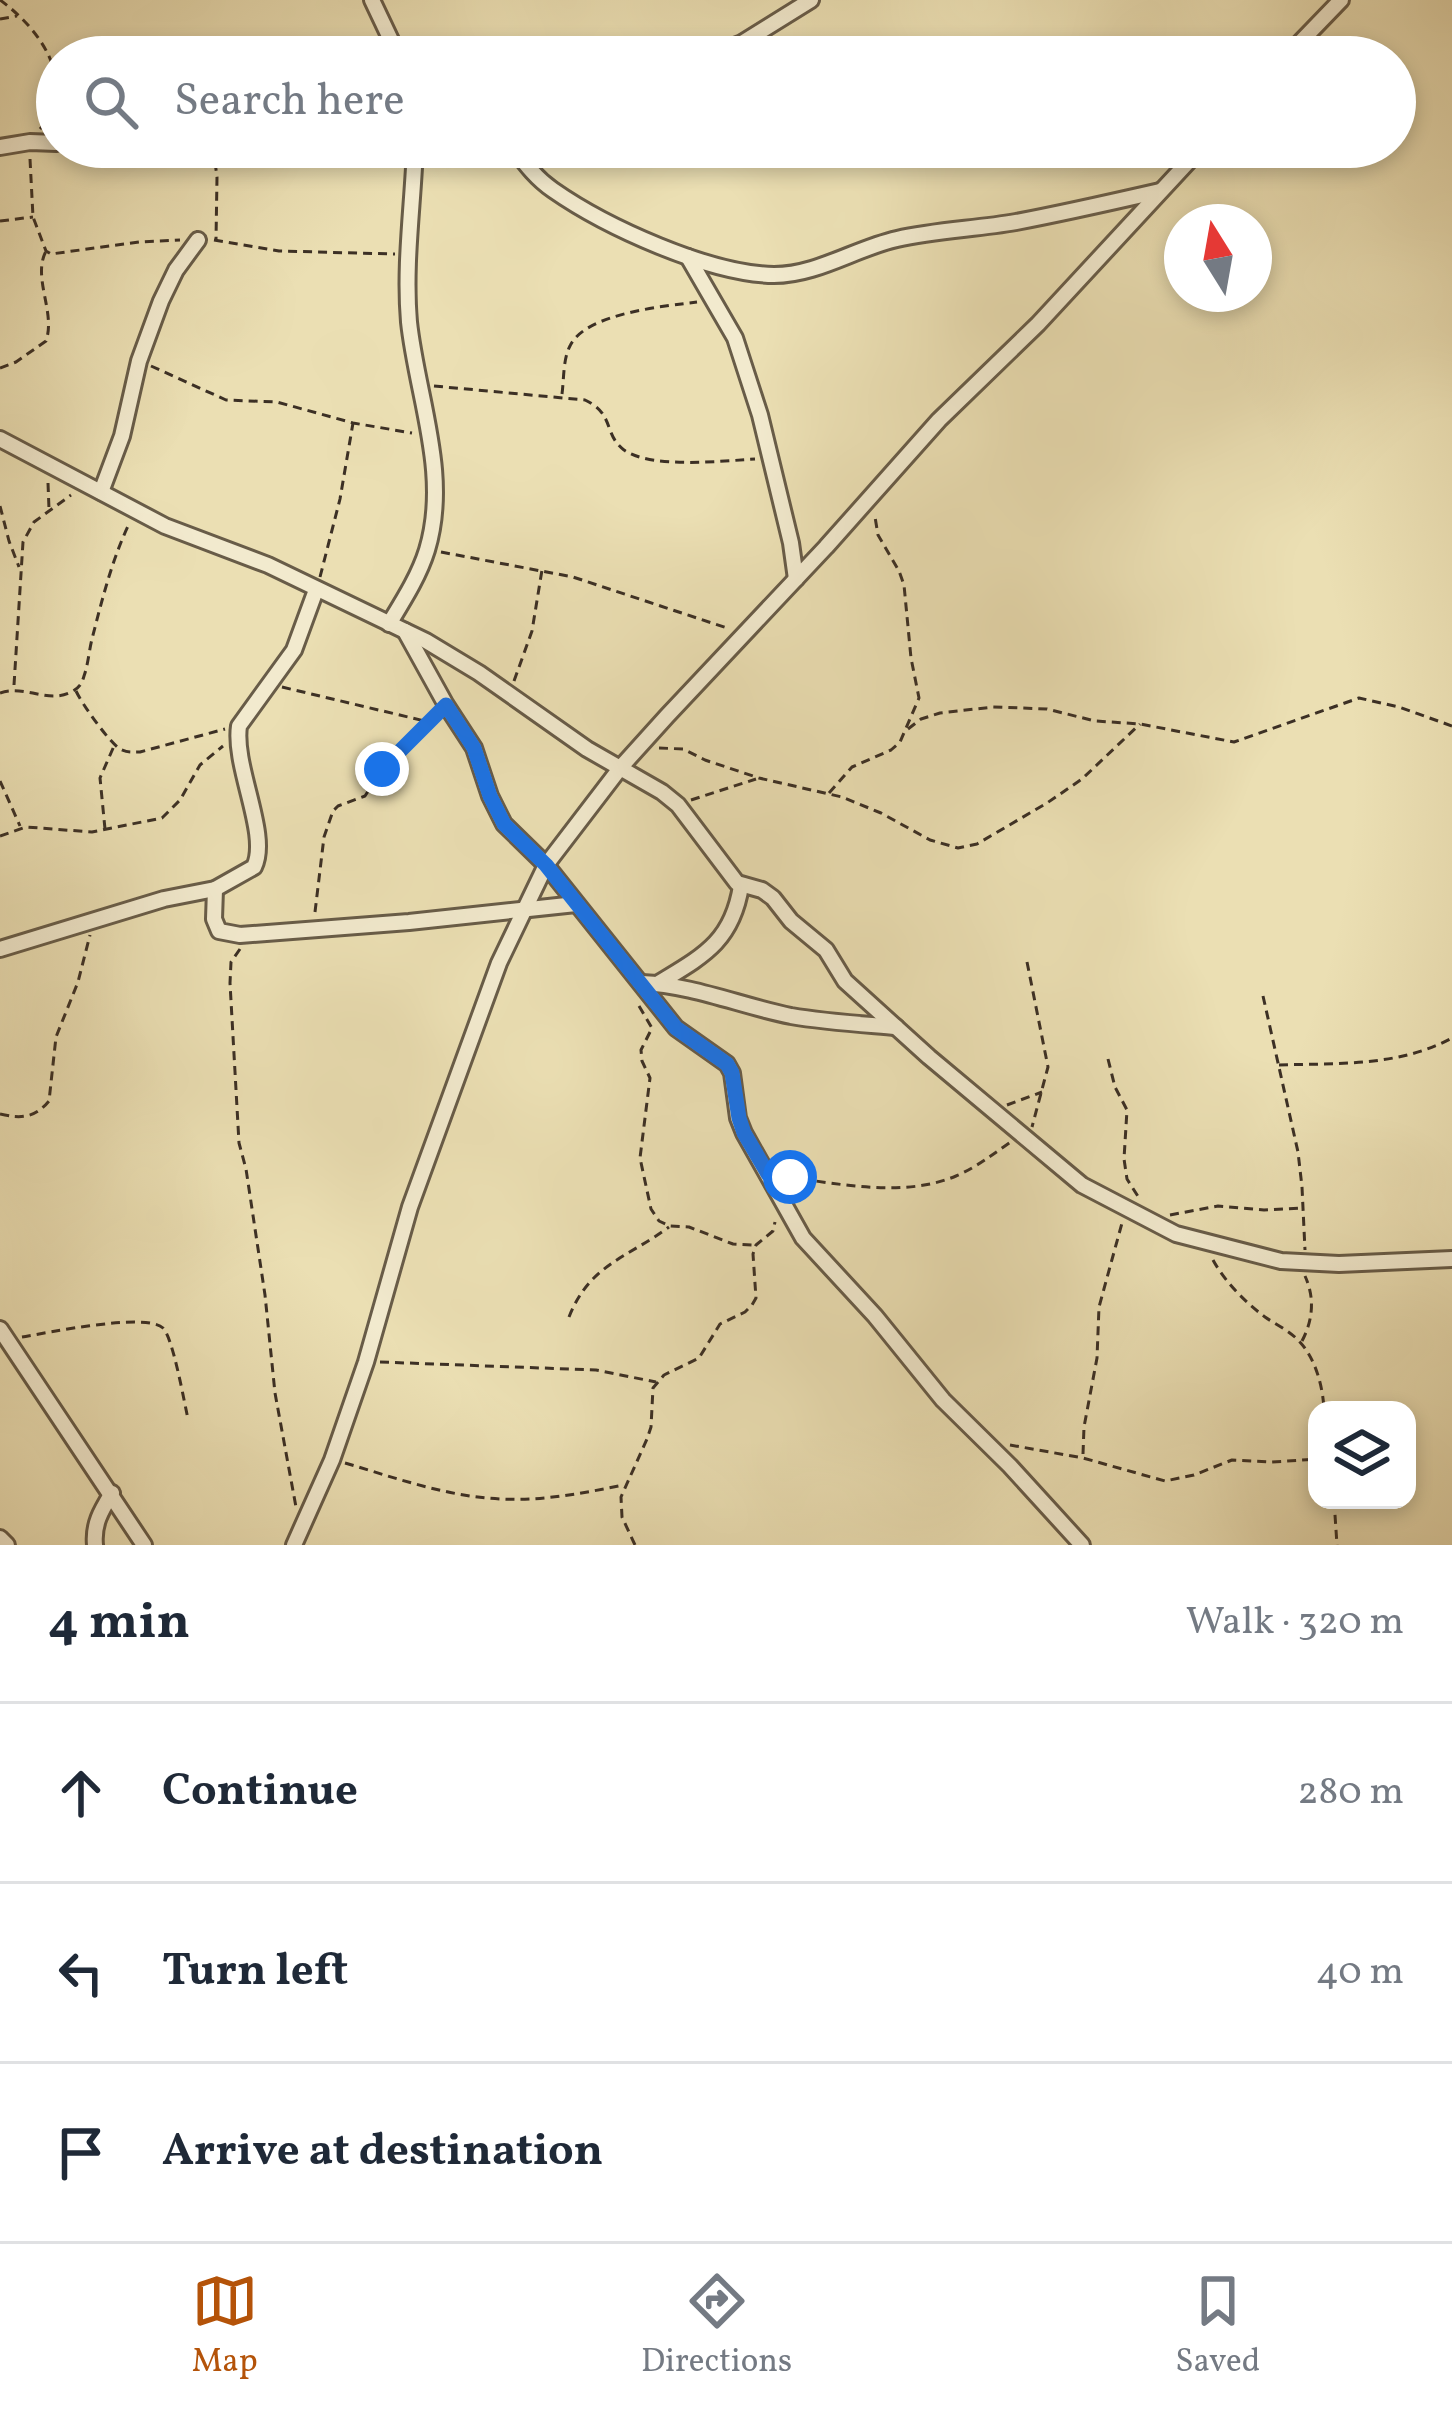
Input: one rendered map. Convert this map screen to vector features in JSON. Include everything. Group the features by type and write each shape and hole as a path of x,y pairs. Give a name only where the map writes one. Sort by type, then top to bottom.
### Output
{"street":[{"path":"372,0 389,36"},
{"path":"753,36 811,0"},
{"path":"1306,36 1340,0"},
{"path":"0,147 36,142"},
{"path":"389,624 428,550 434,507 430,433 410,326 414,168"},
{"path":"531,168 553,190 602,218 688,257 760,274 814,268 873,244 926,232 1014,222 1160,191"},
{"path":"297,1539 332,1460 366,1362 410,1207 499,963 546,865 639,746 939,420 1038,324 1182,168"},
{"path":"101,492 122,436 139,361 170,282 198,240"},
{"path":"688,257 735,338 760,415 796,579"},
{"path":"0,439 165,526 268,565 426,641 662,792 678,805 741,886 762,890 773,898 791,921 826,950 844,981 1082,1185 1156,1226 1245,1253 1303,1263 1452,1259"},
{"path":"0,950 164,899 214,889 245,874 258,858 259,848 238,731 294,650 316,590"},
{"path":"405,631 474,748 504,824 546,865 630,970 650,984 676,1028 727,1064 744,1133 803,1238 943,1400 1082,1545"},
{"path":"650,984 697,959 718,940 731,924 741,886"},
{"path":"214,889 214,920 219,931 240,935 576,904"},
{"path":"650,984 789,1015 898,1028"},
{"path":"3,1335 144,1545"},
{"path":"95,1545 94,1531 112,1493"},
{"path":"0,1538 8,1545"}],"path":[{"path":"0,0 38,36"},
{"path":"0,19 19,15"},
{"path":"0,368 34,351 50,334 41,267 46,251 33,217 30,142 36,135"},
{"path":"216,168 216,240"},
{"path":"0,221 33,217"},
{"path":"46,251 216,240 279,251 409,254"},
{"path":"561,396 568,348 582,332 622,313 715,301"},
{"path":"139,361 226,400 278,402 353,423 409,434 430,433"},
{"path":"420,385 585,400 604,411 623,449 637,455 679,463 770,458"},
{"path":"316,590 340,499 353,423"},
{"path":"47,463 49,510"},
{"path":"14,689 23,542 34,522 87,483"},
{"path":"829,794 853,767 900,742 919,698 904,585 878,535 869,498"},
{"path":"0,506 20,570"},
{"path":"0,693 14,689 60,695 83,682 116,551 135,511"},
{"path":"428,550 573,577 743,634"},
{"path":"508,693 532,631 542,570"},
{"path":"269,683 429,722"},
{"path":"76,689 114,745 126,752 199,734 238,731"},
{"path":"908,729 930,715 993,707 1047,709 1234,742 1359,698 1452,726"},
{"path":"312,930 324,837 333,811 365,796 382,769 446,705"},
{"path":"639,746 682,748 758,778 829,794 881,813 930,841 967,848 1082,779 1140,724"},
{"path":"0,836 21,828 105,831 162,818 193,781 200,765 238,731"},
{"path":"105,831 100,778 114,745"},
{"path":"678,805 758,778"},
{"path":"0,782 21,828"},
{"path":"0,1114 33,1116 49,1101 58,1028 71,1003 94,922"},
{"path":"262,934 231,962 234,1080 239,1143 265,1295 297,1539"},
{"path":"768,1174 878,1187 934,1183 985,1162 1026,1137 1048,1067 1027,962"},
{"path":"630,970 633,995 652,1028 641,1050 650,1078 641,1136 643,1174 655,1216 670,1226 688,1227 733,1244 756,1245"},
{"path":"1263,996 1298,1152 1303,1263 1312,1310 1301,1342"},
{"path":"1279,1065 1412,1057 1452,1038"},
{"path":"1108,1059 1126,1110 1126,1179 1148,1207"},
{"path":"994,1110 1042,1092"},
{"path":"1303,1208 1218,1206 1162,1216 1198,1241 1261,1314 1301,1342 1316,1371 1322,1401"},
{"path":"1083,1458 1099,1307 1125,1209"},
{"path":"635,1545 620,1504 651,1427 656,1382 699,1358 720,1324 752,1305 756,1245 772,1232 776,1217"},
{"path":"569,1317 576,1299 606,1265 670,1226"},
{"path":"3,1335 150,1321 164,1328 170,1342 188,1419"},
{"path":"366,1362 596,1370 656,1382"},
{"path":"990,1445 1018,1445 1165,1480 1232,1460 1308,1460"},
{"path":"332,1460 429,1487 497,1499 564,1497 625,1485"},
{"path":"1335,1509 1337,1545"}],"route":[{"path":"382,769 446,705 474,748 504,824 546,865 676,1028 727,1064 744,1133 768,1174 790,1177"}]}
